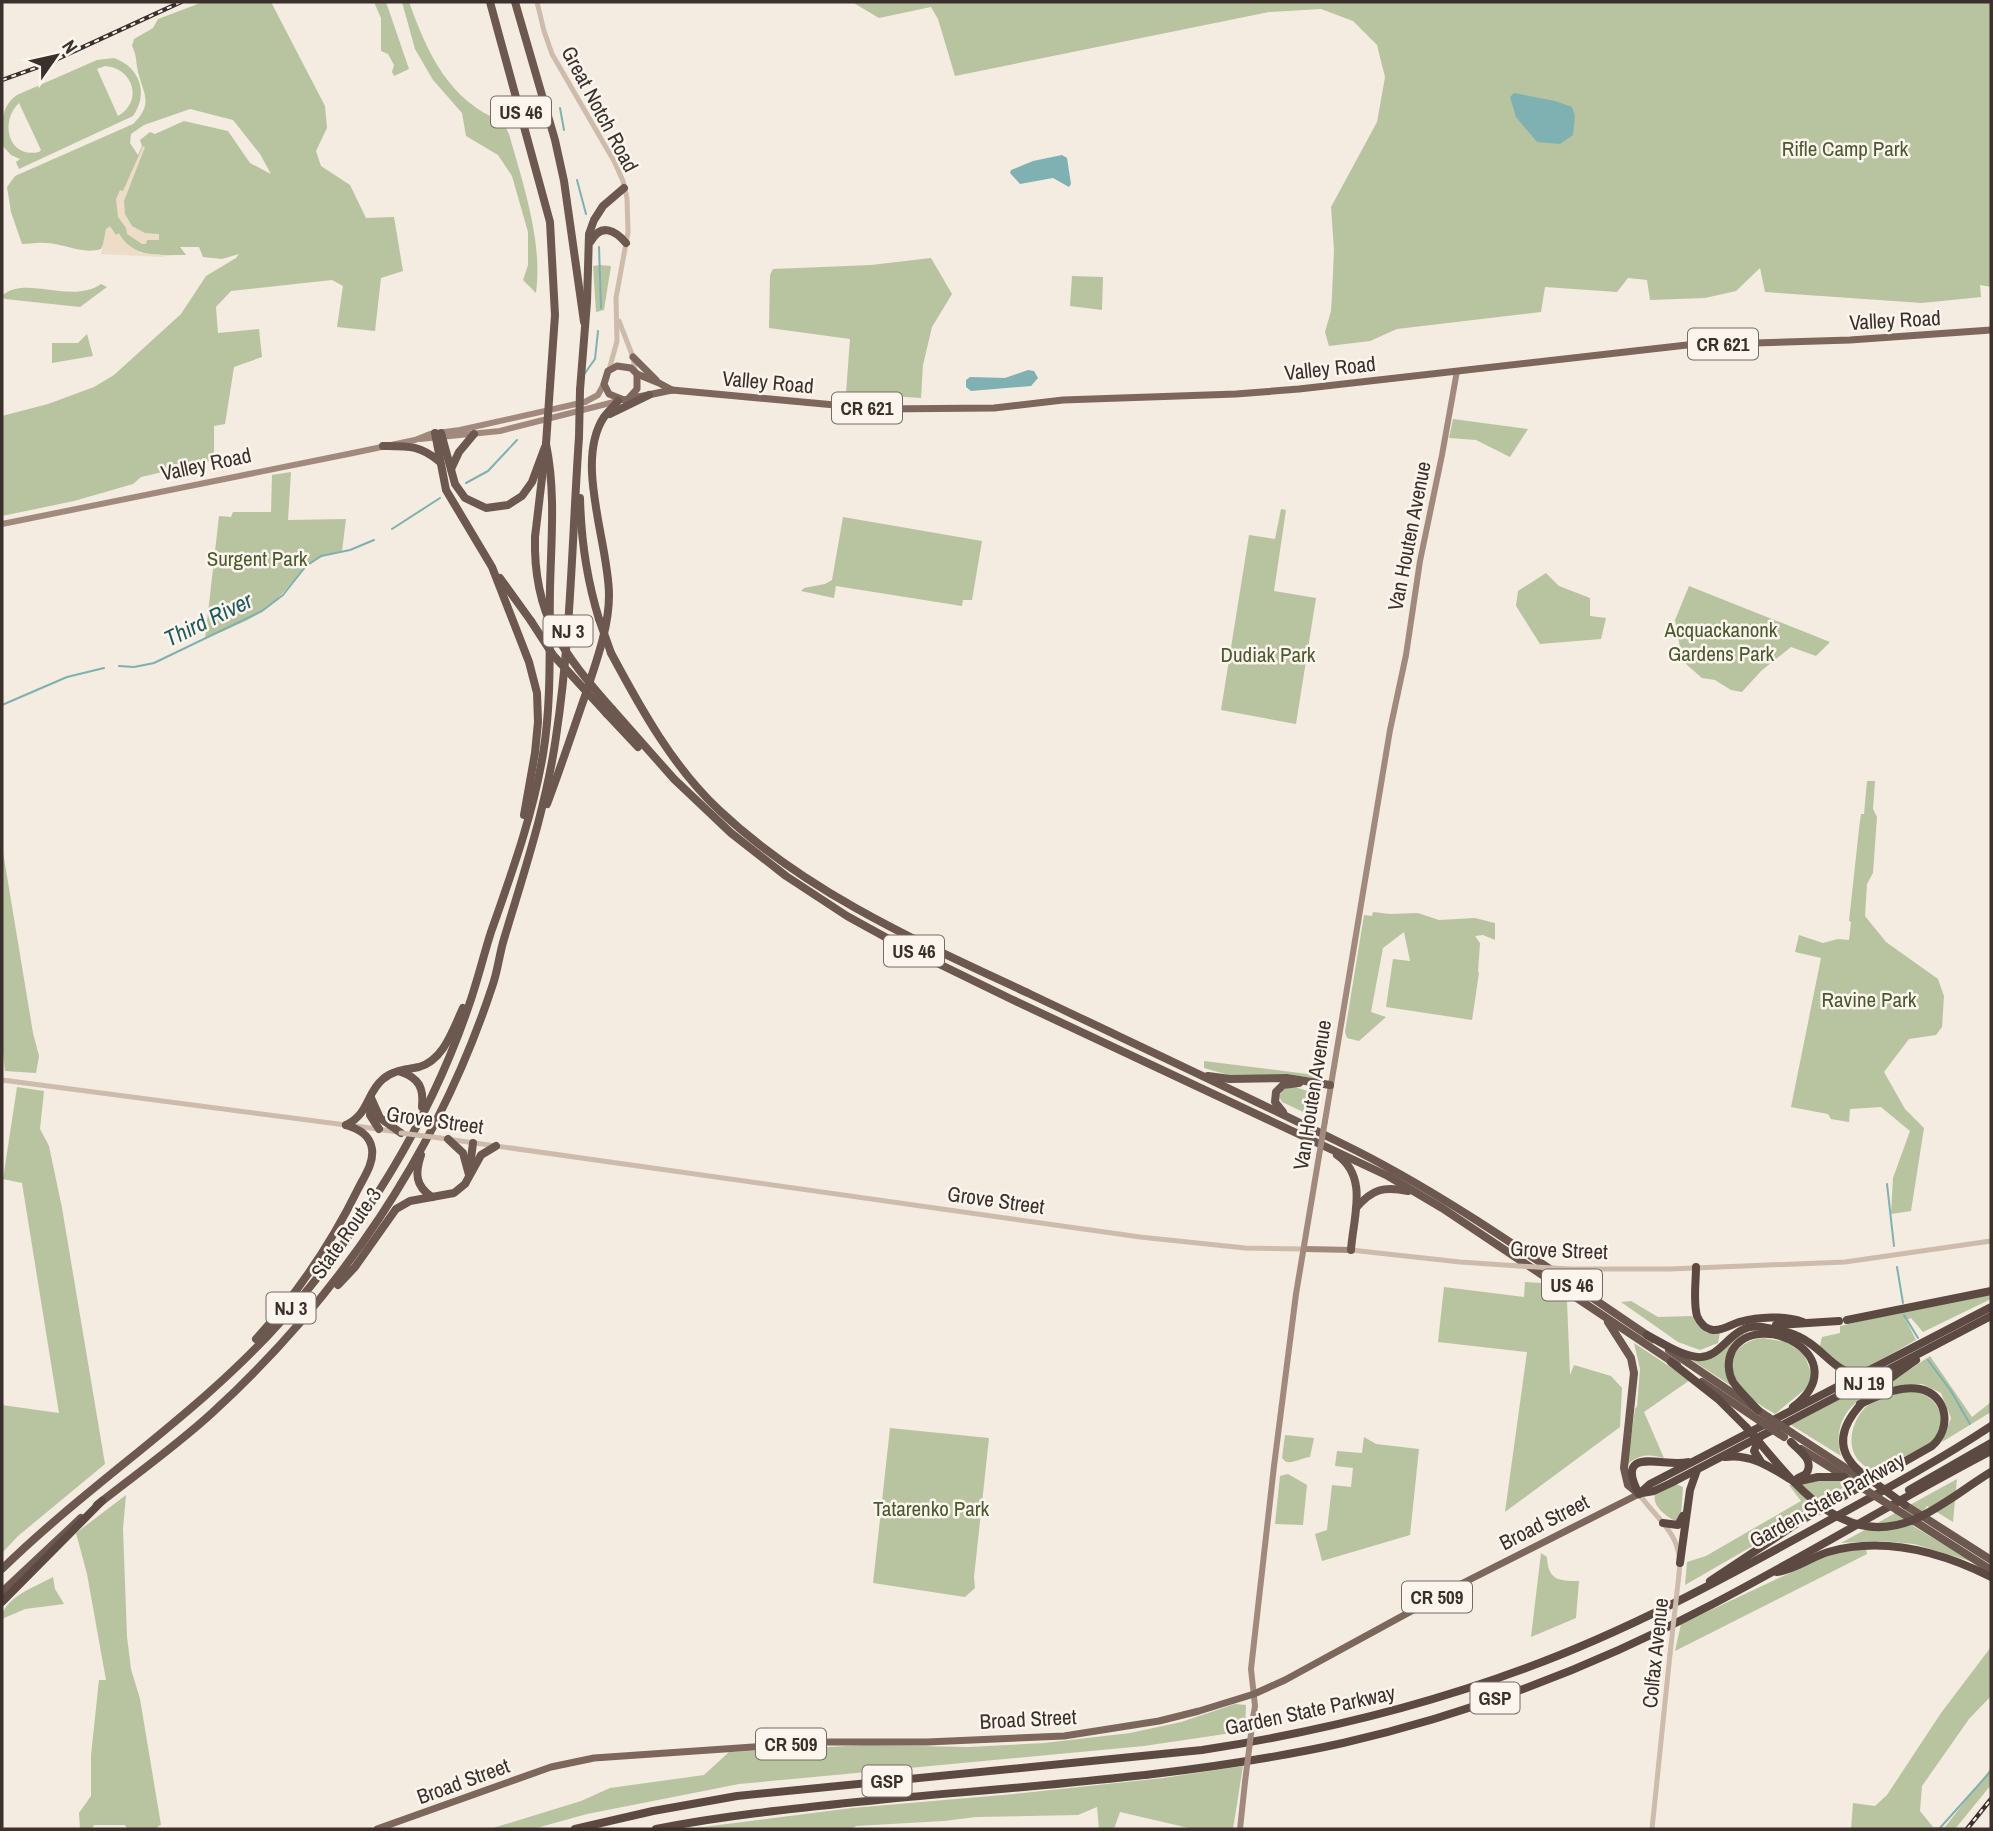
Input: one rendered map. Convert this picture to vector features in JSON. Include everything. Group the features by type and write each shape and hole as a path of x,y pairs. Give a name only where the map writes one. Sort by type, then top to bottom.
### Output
{"highway":[{"name":"US 46","path":"490,2 550,222 555,315 546,444 535,537 538,586 554,633 575,666 610,711 663,768 731,833 762,859 858,923 1011,999 1325,1148 1360,1162 1419,1194 1671,1362 1768,1419"},
{"name":"US 46","path":"515,2 555,140 564,181 584,321 579,438 580,530 589,587 611,653 644,713 688,778 720,811 788,864 878,922 1294,1120 1436,1195 1758,1410 1789,1437 1991,1560"},
{"path":"584,321 589,234 603,205 624,188"},
{"path":"589,244 595,234 605,230 615,232 626,243"},
{"path":"604,417 649,396"},
{"path":"540,822 594,666 606,619 609,595 606,563 592,475 595,444 604,417 623,400"},
{"path":"450,469 459,452 474,434"},
{"path":"439,435 440,462 446,490 492,567 553,655 610,711"},
{"path":"439,435 455,484 465,498 486,509 508,505 522,496 532,482 546,444"},
{"name":"NJ 3","path":"540,822 556,740 565,667 579,438"},
{"name":"NJ 3","path":"525,825 544,752 548,689 553,511 551,469 546,444"},
{"path":"383,446 413,446 440,462"},
{"path":"492,567 529,662 537,694 538,722 524,811 525,825"},
{"name":"State Route 3","path":"2,1592 41,1553 214,1411 305,1316 360,1247 388,1206 425,1141 461,1068 493,985 503,941 540,822"},
{"name":"State Route 3","path":"2,1569 48,1525 212,1391 281,1320 327,1266 376,1196 422,1114 460,1031 509,883 525,825"},
{"path":"212,1391 296,1292 341,1223 369,1167 372,1153 364,1133 346,1125 361,1114 381,1080 398,1071 424,1065 439,1054 468,998 479,970"},
{"path":"398,1071 412,1077 421,1088 422,1114"},
{"path":"1199,1074 1223,1079 1279,1078 1330,1085"},
{"path":"1294,1120 1277,1106 1274,1097 1276,1092 1283,1085 1312,1082"},
{"path":"371,1098 370,1115 379,1129"},
{"path":"371,1098 380,1118 401,1133"},
{"path":"444,1139 463,1153 469,1176"},
{"path":"425,1141 416,1177 420,1188 432,1197"},
{"path":"469,1176 473,1143"},
{"path":"305,1316 345,1278 396,1209 410,1201 454,1193 463,1186 481,1155 496,1146"},
{"path":"1325,1148 1343,1159 1353,1172 1357,1188 1351,1250"},
{"path":"1356,1208 1366,1196 1377,1189 1396,1188 1419,1194"},
{"path":"1696,1267 1696,1312 1700,1322 1709,1329 1720,1330 1740,1322 1765,1318 1803,1322"},
{"path":"1647,1335 1676,1350 1703,1357 1715,1352 1735,1333 1755,1326 1843,1320 1991,1291"},
{"name":"NJ 19","path":"1639,1494 1654,1491 1697,1469 1768,1419 1864,1374 1991,1307"},
{"path":"1602,1315 1631,1358 1634,1373 1624,1468 1628,1485 1639,1494"},
{"name":"NJ 19","path":"1639,1494 1650,1484 1760,1437 1991,1316"},
{"path":"1755,1326 1797,1335 1843,1371 1864,1374"},
{"path":"1758,1410 1732,1380 1730,1357 1737,1344 1749,1337 1765,1334 1784,1337 1807,1353 1813,1361 1815,1375 1812,1387 1806,1394 1768,1419"},
{"path":"1854,1477 1844,1436 1848,1420 1860,1404 1877,1389 1938,1344"},
{"path":"1671,1362 1718,1399 1815,1503 1836,1517 1860,1525 1886,1527 1910,1521 1991,1472"},
{"path":"1686,1597 1802,1520 1932,1446 1944,1430 1945,1415 1942,1406 1933,1395 1925,1391 1911,1389 1890,1392 1860,1404"},
{"name":"Garden State Parkway","path":"575,1829 663,1808 737,1796 1155,1756 1277,1738 1402,1709 1508,1675 1615,1631 1686,1597 1842,1513 1991,1426"},
{"path":"1760,1437 1754,1451 1760,1462"},
{"name":"US 46","path":"1789,1437 1854,1477"},
{"path":"1788,1478 1804,1476 1810,1467 1808,1460 1789,1437"},
{"path":"1875,1514 1917,1484 1991,1443"},
{"name":"Garden State Parkway","path":"656,1829 751,1813 1170,1773 1248,1762 1347,1742 1455,1712 1556,1676 1687,1617 1991,1451"},
{"path":"1639,1494 1632,1476 1633,1469 1640,1462 1649,1459 1677,1464 1714,1456 1743,1456 1760,1462 1795,1482 1830,1476 1854,1477 1901,1507"},
{"path":"1680,1563 1690,1490 1697,1469"},
{"path":"1663,1523 1676,1526 1681,1524 1683,1518 1686,1489 1680,1483 1671,1483"},
{"path":"2,1602 102,1501"},
{"name":"US 46","path":"1901,1507 1991,1570"},
{"path":"1771,1573 1784,1571 1829,1552 1877,1545 1932,1553 1991,1577"}],"main road":[{"name":"Valley Road","path":"439,435 500,431 671,390 878,409 994,408 1067,400 1298,389 1688,345 1850,340 1991,330"},
{"path":"634,357 659,383"},
{"path":"621,366 636,373 638,389 623,400 609,394 604,384 608,371 621,366"},
{"name":"Van Houten Avenue","path":"1240,1829 1253,1718 1251,1669 1294,1312 1390,730 1457,371"},
{"name":"Valley Road","path":"636,373 671,390"},
{"name":"Valley Road","path":"2,524 439,435 593,400 604,384"},
{"name":"Grove Street","path":"1305,1249 1351,1250"},
{"name":"Broad Street","path":"377,1829 557,1765 594,1758 824,1742 927,1742 1064,1736 1159,1721 1254,1694 1303,1671 1461,1584 1639,1494"}],"street":[{"name":"Great Notch Road","path":"537,2 552,54 614,161 624,188 629,218 616,298 617,341 608,371"},
{"name":"Great Notch Road","path":"617,315 634,357 636,373"},
{"name":"Grove Street","path":"2,1080 379,1129 1140,1237 1245,1248 1305,1249"},
{"name":"Grove Street","path":"1351,1250 1460,1262 1569,1269 1854,1261 1991,1241"},
{"name":"Colfax Avenue","path":"1639,1494 1675,1539 1680,1563 1652,1829"}],"green space":[{"path":"203,2 271,2 325,106 327,128 316,151 321,166 350,185 366,218 394,217 403,271 381,278 375,331 337,327 343,286 332,280 231,291 216,307 218,333 259,329 262,357 234,367 225,424 214,426 214,460 141,477 133,484 74,501 2,516 2,416 48,404 94,387 114,375 181,314 206,276 239,254 222,259 203,257 199,247 180,247 186,255 148,254 132,248 119,234 106,229 101,249 80,250 52,244 22,244 11,212 7,187 15,176 133,124 144,109 145,96 132,46 134,39 153,28 158,19","holes":["190,109 233,120 260,154 271,174 250,163 228,131 184,121 155,134 150,132 140,140 142,146 138,155 130,143 131,134 144,125"]},
{"path":"374,2 386,2 409,69 394,76 394,65 388,54 381,51 381,18"},
{"path":"402,2 409,2 424,40 454,88 484,113 503,122 509,134 534,233 537,253 536,293 523,280 528,265 528,232 512,176 498,155 466,136 462,113 433,80 415,49"},
{"name":"Rifle Camp Park","path":"852,2 1991,2 1991,287 1980,285 1981,297 1922,303 1765,292 1760,268 1736,291 1705,298 1650,300 1647,280 1628,278 1617,292 1545,287 1541,312 1397,329 1370,341 1329,346 1325,332 1332,295 1334,250 1331,207 1377,122 1385,77 1377,45 1353,21 1321,9 1269,12 955,76 938,19 931,7 879,18"},
{"path":"114,58 123,62 136,75 141,90 138,108 133,116 19,169 16,162 20,159 11,155 2,145 3,117 7,105 17,95 97,60","holes":["105,66 122,73 132,86 131,102 118,116 97,69","19,103 41,150 39,152 28,153 20,150 10,136 10,119"]},
{"path":"931,258 952,294 932,327 923,365 921,398 846,393 850,339 769,328 770,275 773,269 871,265"},
{"path":"593,266 611,266 604,310 596,312"},
{"path":"1072,276 1103,277 1102,310 1070,306"},
{"path":"101,284 107,287 80,307 5,299 2,296 11,290 23,288 76,292"},
{"path":"87,334 93,356 52,363 52,343 78,343"},
{"path":"1453,419 1528,429 1510,457 1476,440 1449,438"},
{"name":"Surgent Park","path":"291,472 288,520 346,519 342,551 317,560 307,567 264,610 205,639 219,516 231,517 233,512 271,512 272,475"},
{"name":"Dudiak Park","path":"1281,509 1286,510 1274,591 1316,598 1296,724 1221,710 1249,535 1275,539"},
{"path":"843,517 982,541 972,600 963,600 962,606 836,586 834,598 801,591 832,580"},
{"path":"1546,573 1559,586 1590,598 1590,616 1606,618 1601,639 1540,644 1516,606 1518,591"},
{"name":"Acquackanonk Gardens Park","path":"1689,586 1830,642 1816,656 1791,647 1761,671 1742,692 1731,690 1715,680 1702,678 1687,665 1681,653 1675,620"},
{"name":"Ravine Park","path":"1867,781 1875,781 1873,809 1877,817 1873,873 1867,884 1865,916 1886,942 1938,979 1944,996 1942,1027 1936,1035 1909,1039 1884,1072 1905,1109 1924,1128 1911,1211 1891,1214 1893,1178 1910,1131 1881,1107 1850,1109 1849,1122 1831,1119 1828,1114 1791,1107 1821,958 1795,952 1799,935 1823,943 1838,939 1849,940 1859,829 1861,814 1864,814"},
{"path":"2,846 39,1056 36,1073 5,1071 2,1042"},
{"path":"1373,912 1418,913 1439,920 1475,918 1495,923 1495,940 1483,935 1475,936 1480,943 1479,973 1472,1020 1386,1007 1393,959 1410,961 1404,932 1383,948 1371,1012 1386,1017 1359,1041 1347,1038 1345,1032 1364,915 1372,916"},
{"path":"1204,1061 1316,1075 1317,1079 1287,1074 1232,1076 1204,1068"},
{"path":"1291,1086 1318,1094 1320,1100 1316,1118 1282,1102 1279,1096 1284,1089"},
{"path":"17,1087 44,1091 40,1129 49,1146 62,1208 105,1464 18,1536 2,1553 2,1405 59,1413 22,1183 3,1179"},
{"path":"1525,1282 1542,1283 1567,1301 1570,1375 1574,1365 1611,1376 1622,1388 1620,1427 1505,1512 1527,1352 1438,1342 1444,1287 1524,1297"},
{"path":"1979,1294 1991,1294 1991,1299 1923,1332 1911,1318 1906,1320 1916,1340 1863,1370 1849,1371 1820,1346 1822,1337 1840,1333 1840,1326"},
{"path":"1631,1301 1658,1317 1692,1316 1707,1333 1720,1332 1718,1343 1700,1350 1678,1342 1621,1302"},
{"path":"1743,1333 1728,1357 1730,1385 1687,1357 1698,1360"},
{"path":"1763,1338 1786,1342 1804,1354 1812,1375 1809,1386 1775,1414 1748,1395 1739,1386 1733,1373 1733,1358 1741,1346"},
{"path":"1634,1343 1690,1380 1644,1412 1664,1458 1644,1456 1627,1465 1640,1369"},
{"path":"1930,1356 1972,1417 1991,1402 1991,1412 1942,1442 1951,1418 1941,1393 1922,1384 1882,1388"},
{"path":"1897,1369 1864,1395 1846,1414 1839,1439 1841,1456 1791,1425"},
{"path":"1911,1391 1925,1395 1935,1404 1942,1424 1939,1433 1923,1449 1873,1472 1859,1461 1853,1450 1855,1422 1863,1410 1877,1399"},
{"name":"Tatarenko Park","path":"890,1428 989,1438 975,1588 965,1597 873,1583"},
{"path":"1285,1435 1314,1438 1310,1457 1286,1462 1282,1458"},
{"path":"1364,1437 1376,1444 1419,1449 1410,1535 1322,1561 1315,1534 1327,1530 1332,1485 1351,1487 1353,1468 1335,1466 1337,1451 1362,1453"},
{"path":"1288,1474 1307,1485 1303,1525 1275,1524 1280,1476"},
{"path":"1840,1478 1846,1486 1804,1511 1770,1536 1685,1585 1687,1562 1706,1556 1801,1501 1789,1485"},
{"path":"1957,1479 1953,1522 1927,1506 1913,1526 1973,1562 1914,1544 1881,1541 1841,1543"},
{"path":"1676,1484 1683,1487 1681,1517 1675,1521 1660,1510 1655,1495"},
{"path":"126,1495 123,1529 127,1637 161,1825 158,1829 94,1825 92,1829 80,1829 79,1813 91,1796 91,1755 99,1680 106,1680 87,1574 76,1533"},
{"path":"1866,1549 1867,1554 1675,1651 1681,1624 1832,1553"},
{"path":"1541,1553 1547,1557 1549,1570 1556,1578 1579,1581 1576,1618 1531,1637"},
{"path":"53,1577 55,1589 64,1604 25,1609 2,1619 14,1599"},
{"path":"1991,1647 1991,1696 1969,1719 1922,1786 1920,1811 1933,1827 1945,1827 1991,1768 1991,1785 1955,1829 1851,1829 1853,1803 1875,1806 1887,1795 1941,1713"},
{"path":"1235,1704 1246,1705 1245,1731 1144,1746 739,1784 587,1814 533,1829 490,1829 581,1801 610,1788 704,1775 729,1752 867,1745 969,1747 1044,1743 1130,1733 1181,1722"},
{"path":"1243,1766 1233,1829 1193,1829 1120,1812 1114,1829 1099,1829 1097,1807 1078,1815 976,1817 856,1826 851,1829 688,1829 852,1808 1163,1778"}],"shaded area":[{"path":"143,146 145,147 124,201 125,214 132,226 145,233 159,234 159,240 147,240 146,244 127,234 118,217 116,199 120,190 123,191"},
{"path":"110,226 116,235 119,233 124,242 140,253 164,257 101,254 106,229"}],"water":[{"path":"1514,93 1572,107 1575,116 1573,135 1560,144 1537,142 1516,117 1510,97"},
{"path":"1062,155 1067,158 1071,184 1069,187 1053,178 1020,184 1010,173 1011,170 1033,161"},
{"path":"1028,370 1034,371 1038,378 1031,386 971,391 966,387 966,380 970,377 1005,378"}],"waterway":[{"name":"Third River","path":"560,108 564,130"},
{"name":"Third River","path":"577,180 586,214"},
{"name":"Third River","path":"599,247 601,308"},
{"name":"Third River","path":"585,373 595,359 598,331"},
{"name":"Third River","path":"466,483 488,471 517,440"},
{"name":"Third River","path":"392,529 440,498"},
{"name":"Third River","path":"119,666 134,667 154,663 262,611 283,595 306,566 321,556 350,550 374,540"},
{"name":"Third River","path":"2,705 67,677 104,668"},
{"path":"1887,1184 1894,1246"},
{"path":"1897,1267 1903,1303"},
{"path":"1904,1315 1918,1338"},
{"path":"1928,1360 1951,1391 1970,1424"},
{"path":"1939,1829 1991,1771"}],"railway":[{"path":"2,80 44,65 181,2"},
{"path":"1967,1829 1991,1799"}]}
